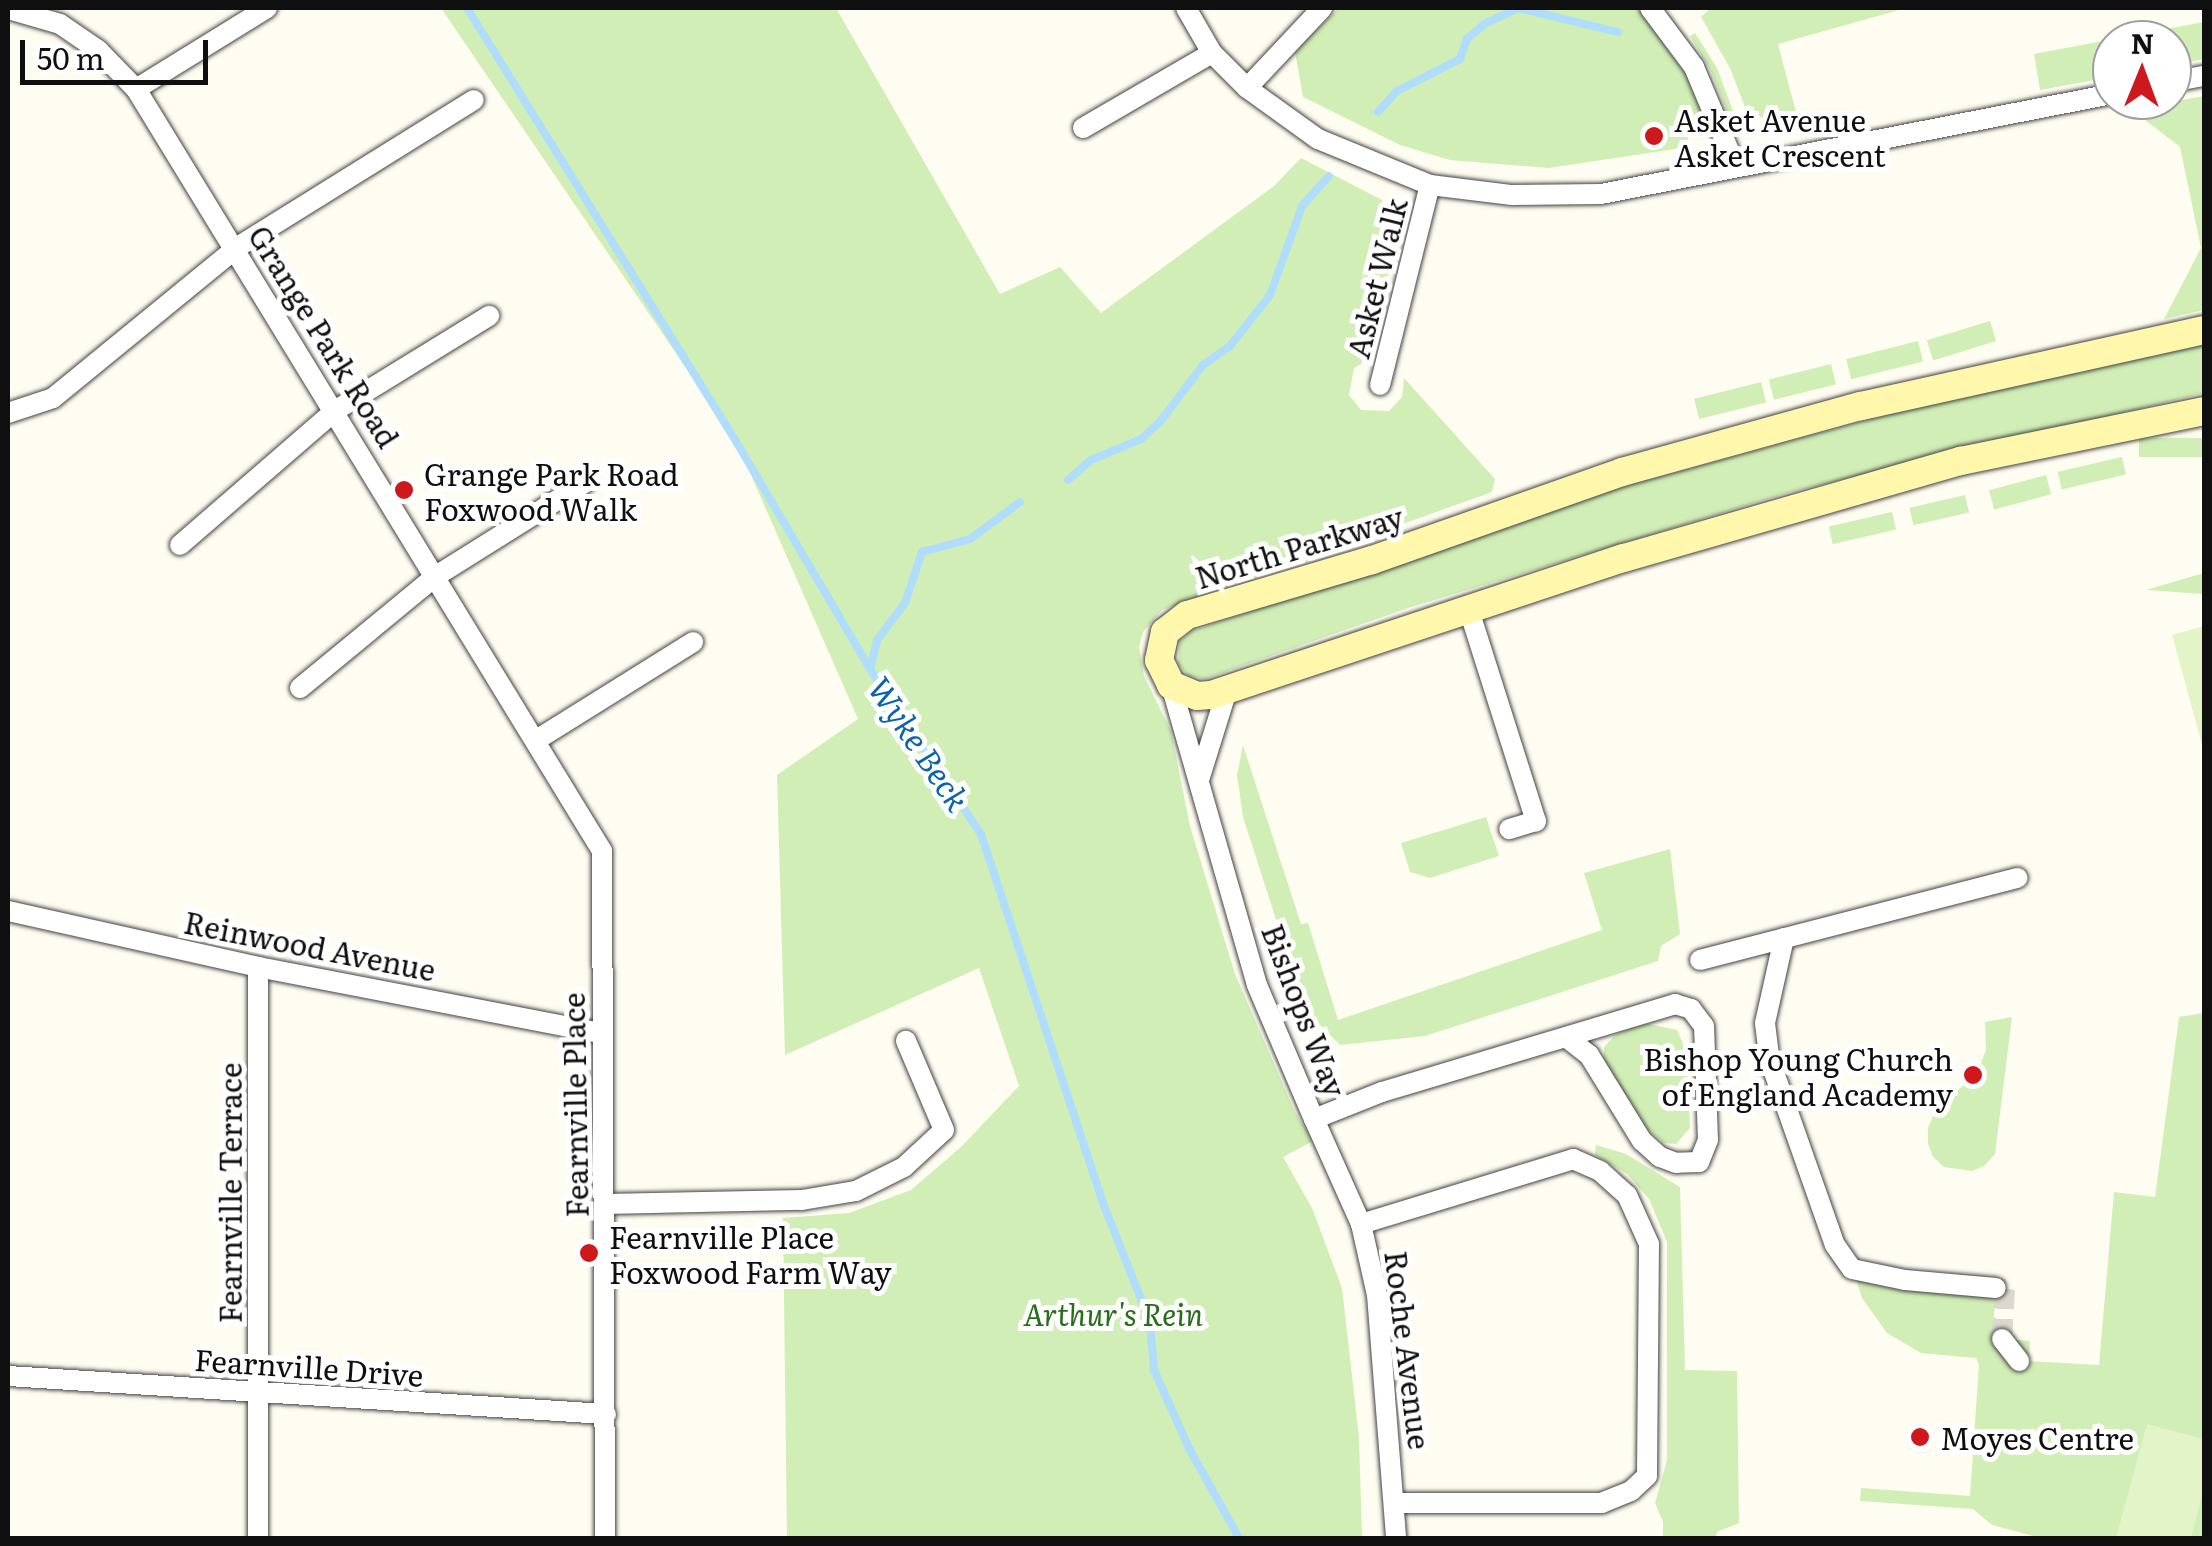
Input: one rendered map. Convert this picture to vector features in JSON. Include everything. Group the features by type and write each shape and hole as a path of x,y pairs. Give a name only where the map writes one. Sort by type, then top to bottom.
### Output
{"street":[{"path":"136,89 267,8"},
{"path":"1186,8 1212,52 1247,88 1318,139 1430,185 1512,195 1602,194 2092,98"},
{"path":"1247,88 1322,8"},
{"path":"1650,8 1694,67 1735,166"},
{"name":"Grange Park Road","path":"8,10 61,16 136,89 538,739 602,851"},
{"path":"1082,128 1212,52"},
{"path":"8,413 53,398 236,248 474,100"},
{"name":"Asket Walk","path":"1380,386 1430,185"},
{"path":"180,544 336,410 489,316"},
{"name":"North Parkway","path":"1171,685 1163,674 1160,645 1174,622 1187,615 1372,560 1622,472 1860,406 2204,330"},
{"path":"1171,685 1197,696 1227,690 1468,607 1961,461 2204,410"},
{"path":"300,688 436,576 586,482"},
{"path":"1468,607 1536,821 1509,828"},
{"path":"538,739 692,642"},
{"name":"Bishops Way","path":"1171,685 1257,985 1314,1119 1382,1092 1674,1004 1691,1009 1704,1026 1708,1053 1708,1140 1698,1162 1676,1163 1660,1157 1642,1141 1589,1055 1567,1038"},
{"path":"1198,782 1227,690"},
{"name":"Fearnville Place","path":"602,851 605,1538"},
{"path":"1700,960 2018,878"},
{"name":"Reinwood Avenue","path":"8,911 258,966 602,1033"},
{"path":"1784,938 1765,1023 1770,1058 1835,1245 1852,1269 1905,1280 1996,1288"},
{"name":"Fearnville Terrace","path":"258,966 258,1538"},
{"path":"605,1204 802,1200 856,1191 904,1167 944,1130 906,1041"},
{"name":"Roche Avenue","path":"1314,1119 1361,1224 1377,1295 1397,1503 1396,1538"},
{"path":"1361,1224 1573,1159 1600,1170 1627,1195 1649,1244 1647,1476 1631,1492 1602,1503 1397,1503"},
{"path":"2002,1339 2018,1361"},
{"name":"Fearnville Drive","path":"8,1376 606,1414"}],"green space":[{"name":"Arthur's Rein","path":"441,8 836,8 1000,294 1060,267 1101,313 1274,186 1301,158 1382,200 1399,225 1371,358 1354,368 1349,395 1361,410 1389,411 1402,397 1404,378 1495,479 1492,492 1162,610 1143,632 1139,647 1144,676 1171,731 1190,826 1235,974 1295,1112 1313,1141 1283,1157 1312,1208 1342,1288 1359,1437 1362,1538 787,1538 783,1218 849,1213 911,1190 961,1147 1019,1086 979,968 785,1055 777,775 858,719 737,443"},
{"path":"1339,8 1639,8 1651,18 1697,88 1705,110 1682,148 1549,168 1450,160 1400,145 1303,97 1295,52"},
{"path":"1711,8 1906,8 1778,44 1800,127 1783,131 1745,107 1730,68 1701,17"},
{"path":"2204,22 2204,59 2192,61 2192,24"},
{"path":"1695,33 1717,68 1734,113 1728,114 1710,69 1690,36"},
{"path":"2092,43 2092,81 2040,90 2034,54"},
{"path":"2204,96 2204,310 2164,319 2201,248 2180,147 2145,120 2192,120 2192,98"},
{"path":"1990,321 1996,341 1933,360 1927,340"},
{"path":"1918,341 1923,361 1851,379 1846,359"},
{"path":"2204,342 2204,393 1790,492 1408,608 1205,679 1189,676 1178,664 1180,641 1192,631 1601,493 1948,398"},
{"path":"1831,364 1836,384 1774,400 1769,379"},
{"path":"1761,382 1766,402 1699,419 1694,399"},
{"path":"2139,438 2204,438 2204,457 2139,457"},
{"path":"2122,457 2126,475 2062,489 2058,472"},
{"path":"2046,475 2051,494 1994,510 1989,490"},
{"path":"1965,495 1969,513 1914,525 1909,508"},
{"path":"1892,512 1896,530 1833,544 1829,527"},
{"path":"2204,573 2204,594 2146,590"},
{"path":"2204,626 2204,752 2172,635"},
{"path":"1243,745 1301,924 1308,923 1338,1020 1602,930 1584,873 1670,849 1680,934 1661,946 1658,961 1425,1036 1340,1045 1313,1018 1301,997 1243,817 1237,775"},
{"path":"1486,817 1499,856 1430,878 1410,872 1401,843"},
{"path":"2204,1013 2204,1538 2041,1538 1992,1525 1973,1509 1860,1501 1861,1488 1970,1496 1979,1365 1976,1358 1921,1353 1887,1333 1862,1298 1856,1279 1910,1275 1997,1282 1992,1338 2030,1341 2029,1361 2099,1365 2114,1192 2155,1197 2179,1017"},
{"path":"2012,1017 1995,1154 1984,1166 1972,1171 1944,1167 1933,1157 1928,1144 1928,1128 1935,1111 1977,1073 1986,1050 1985,1022"},
{"path":"1643,1023 1677,1030 1687,1052 1690,1128 1676,1144 1664,1143 1641,1124 1604,1062 1604,1047 1615,1035"},
{"path":"1596,1145 1626,1154 1680,1187 1685,1370 1737,1371 1739,1523 1717,1532 1716,1538 1663,1538 1663,1522 1655,1503 1667,1460 1667,1242 1649,1199 1627,1174 1595,1155"},
{"path":"2147,1424 2204,1439 2204,1487 2191,1538 2116,1538"}],"waterway":[{"name":"Wyke Beck","path":"467,8 737,443 870,669 981,834 1103,1203 1150,1322 1154,1370 1190,1450 1239,1538"},
{"path":"1378,112 1397,91 1460,59 1467,39 1484,24 1518,8 1618,32"},
{"path":"1068,480 1091,460 1141,439 1160,422 1203,365 1230,346 1270,295 1302,206 1329,176"},
{"path":"870,669 877,640 905,603 922,552 970,539 1020,502"}],"tunnel":[{"path":"1996,1288 2005,1289 2002,1339"}],"place":[{"name":"Asket Avenue Asket Crescent","path":"1654,136"},
{"name":"Grange Park Road Foxwood Walk","path":"404,490"},
{"name":"Bishop Young Church of England Academy","path":"1973,1075"},
{"name":"Fearnville Place Foxwood Farm Way","path":"589,1253"},
{"name":"Moyes Centre","path":"1920,1437"}]}
